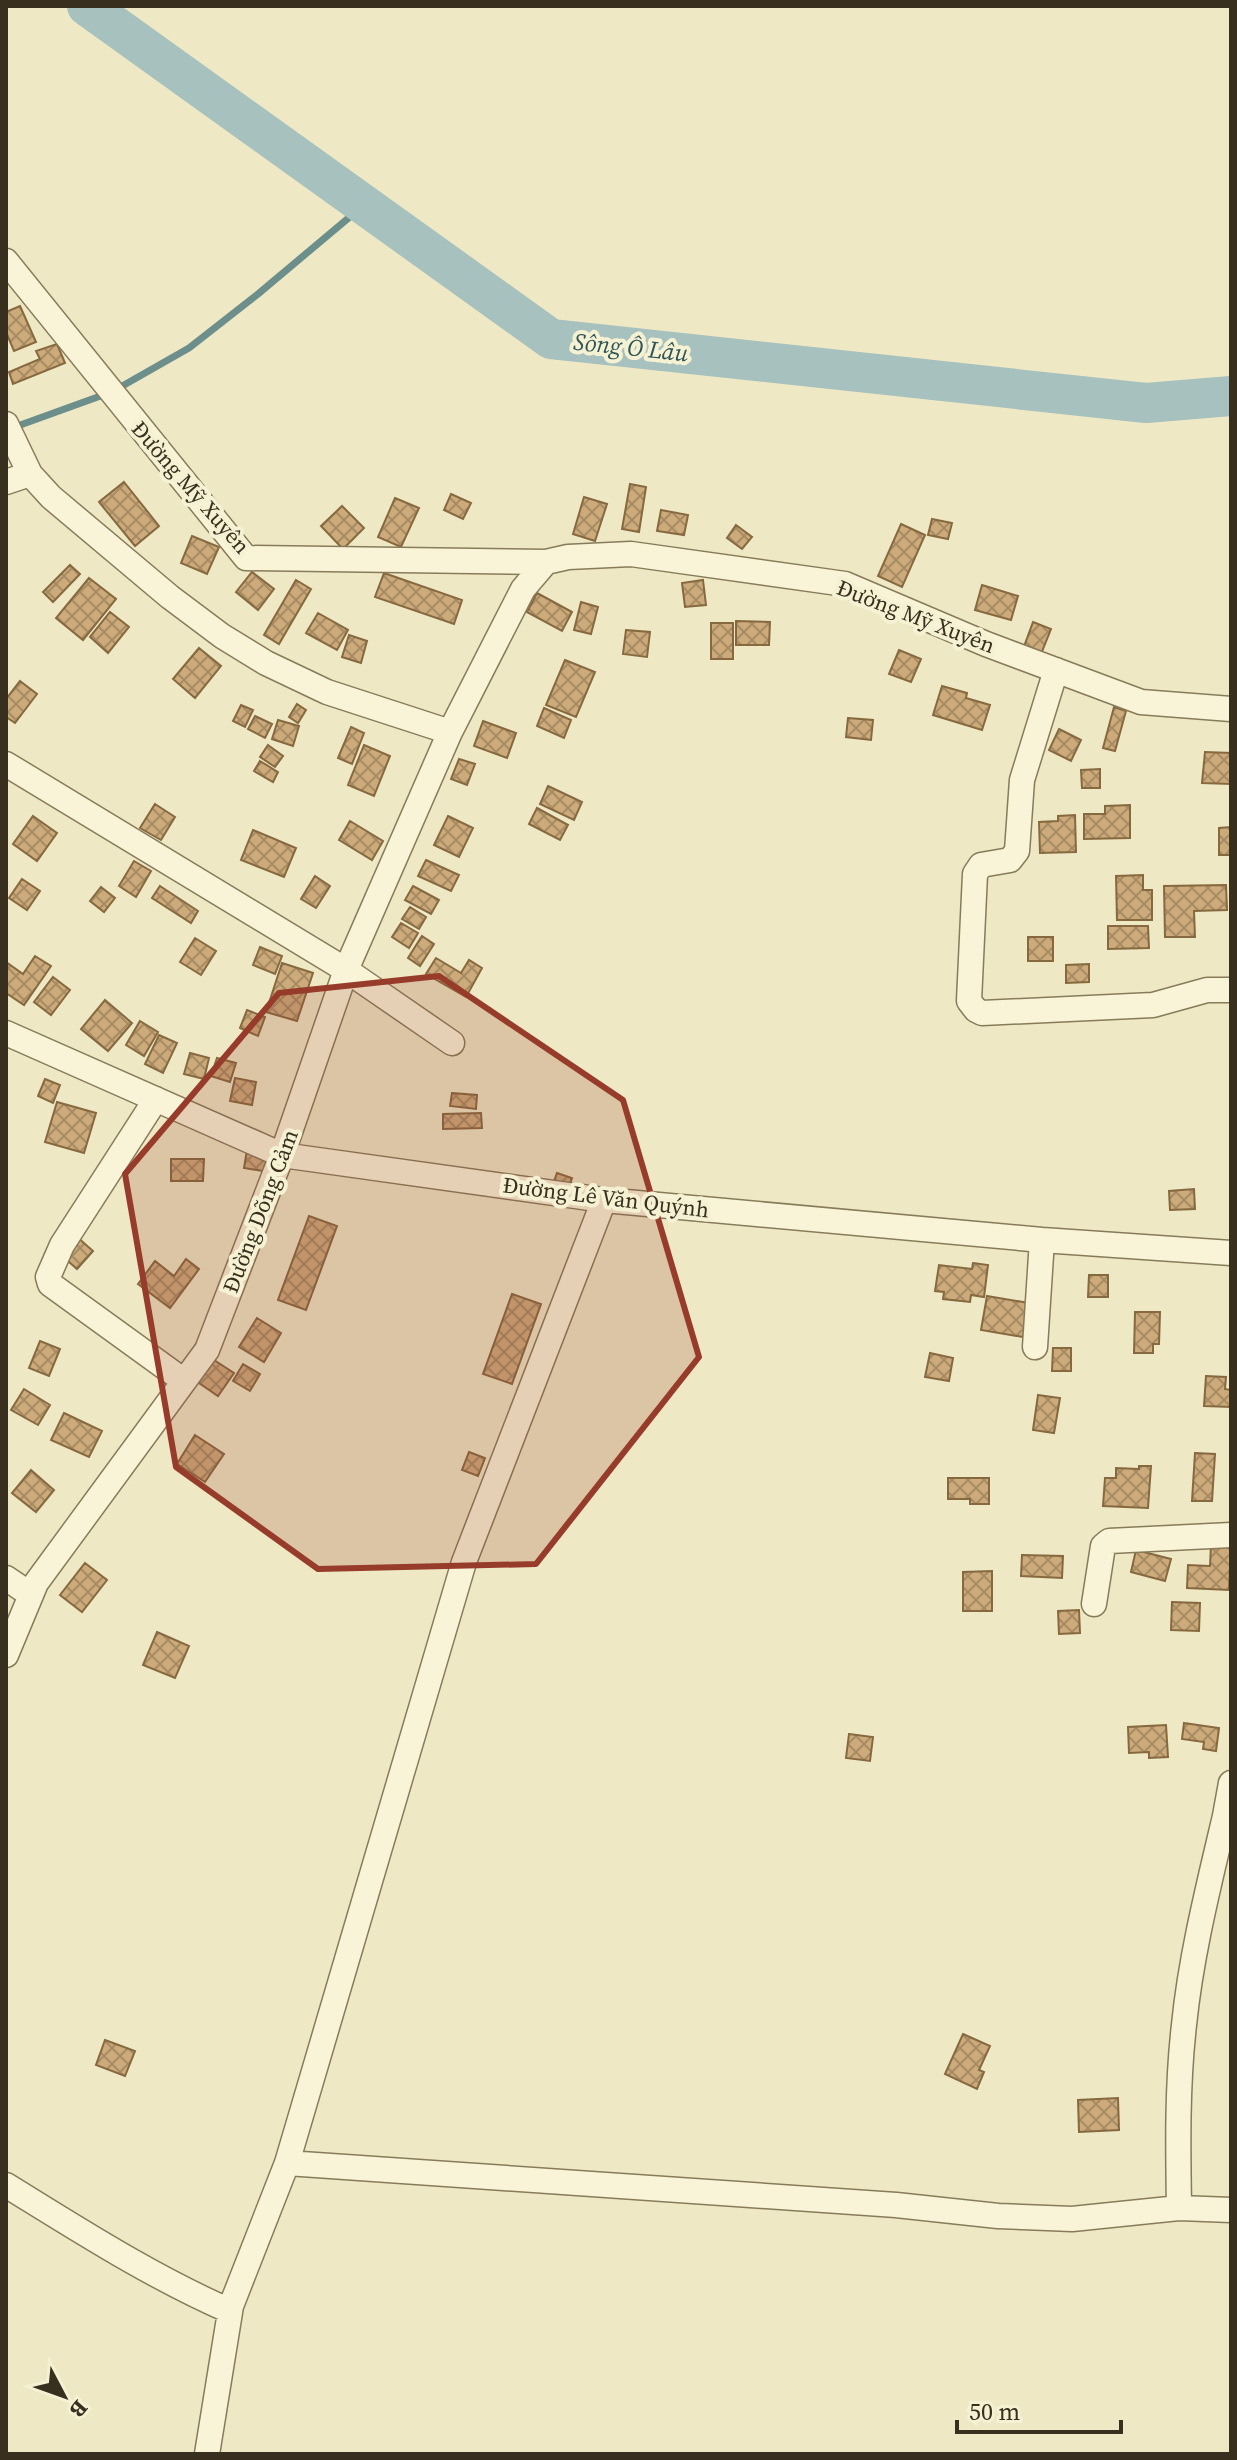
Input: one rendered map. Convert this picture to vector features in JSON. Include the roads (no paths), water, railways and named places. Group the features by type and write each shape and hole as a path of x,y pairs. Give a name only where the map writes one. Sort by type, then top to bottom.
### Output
{"street":[{"name":"Đường Mỹ Xuyên","path":"6,261 246,558 546,562 568,557 631,554 845,584 986,644 1141,702 1231,709"},
{"path":"6,424 28,470 51,497 99,540 222,636 266,663 327,692 450,732 523,589 546,562"},
{"path":"6,482 28,470"},
{"path":"1056,670 1022,780 1017,851 1010,860 981,865 975,874 969,1001 972,1007 982,1013 1153,1005 1207,990 1231,990"},
{"name":"Đường Dõng Cảm","path":"6,1655 36,1583 207,1350 282,1155 346,970 450,732"},
{"path":"6,764 346,970 452,1043"},
{"name":"Đường Lê Văn Quýnh","path":"6,1033 282,1155 604,1200 1042,1240 1231,1253"},
{"path":"156,1099 62,1245 48,1277 50,1284 184,1381"},
{"path":"207,2454 230,2311 287,2163 464,1562 604,1200"},
{"path":"1035,1347 1042,1240"},
{"path":"1094,1604 1103,1546 1109,1541 1231,1535"},
{"path":"6,1578 31,1595"},
{"path":"1179,2208 1178,2104 1184,2024 1194,1963 1228,1818 1231,1783"},
{"path":"287,2163 881,2204 998,2216 1072,2219 1179,2208 1231,2210"},
{"path":"6,2185 85,2234 230,2311"}],"waterway":[{"name":"Sông Ô Lâu","path":"87,6 551,339 1146,403 1231,396"},
{"path":"117,389 189,348 364,205"},
{"path":"12,428 106,394"}]}
